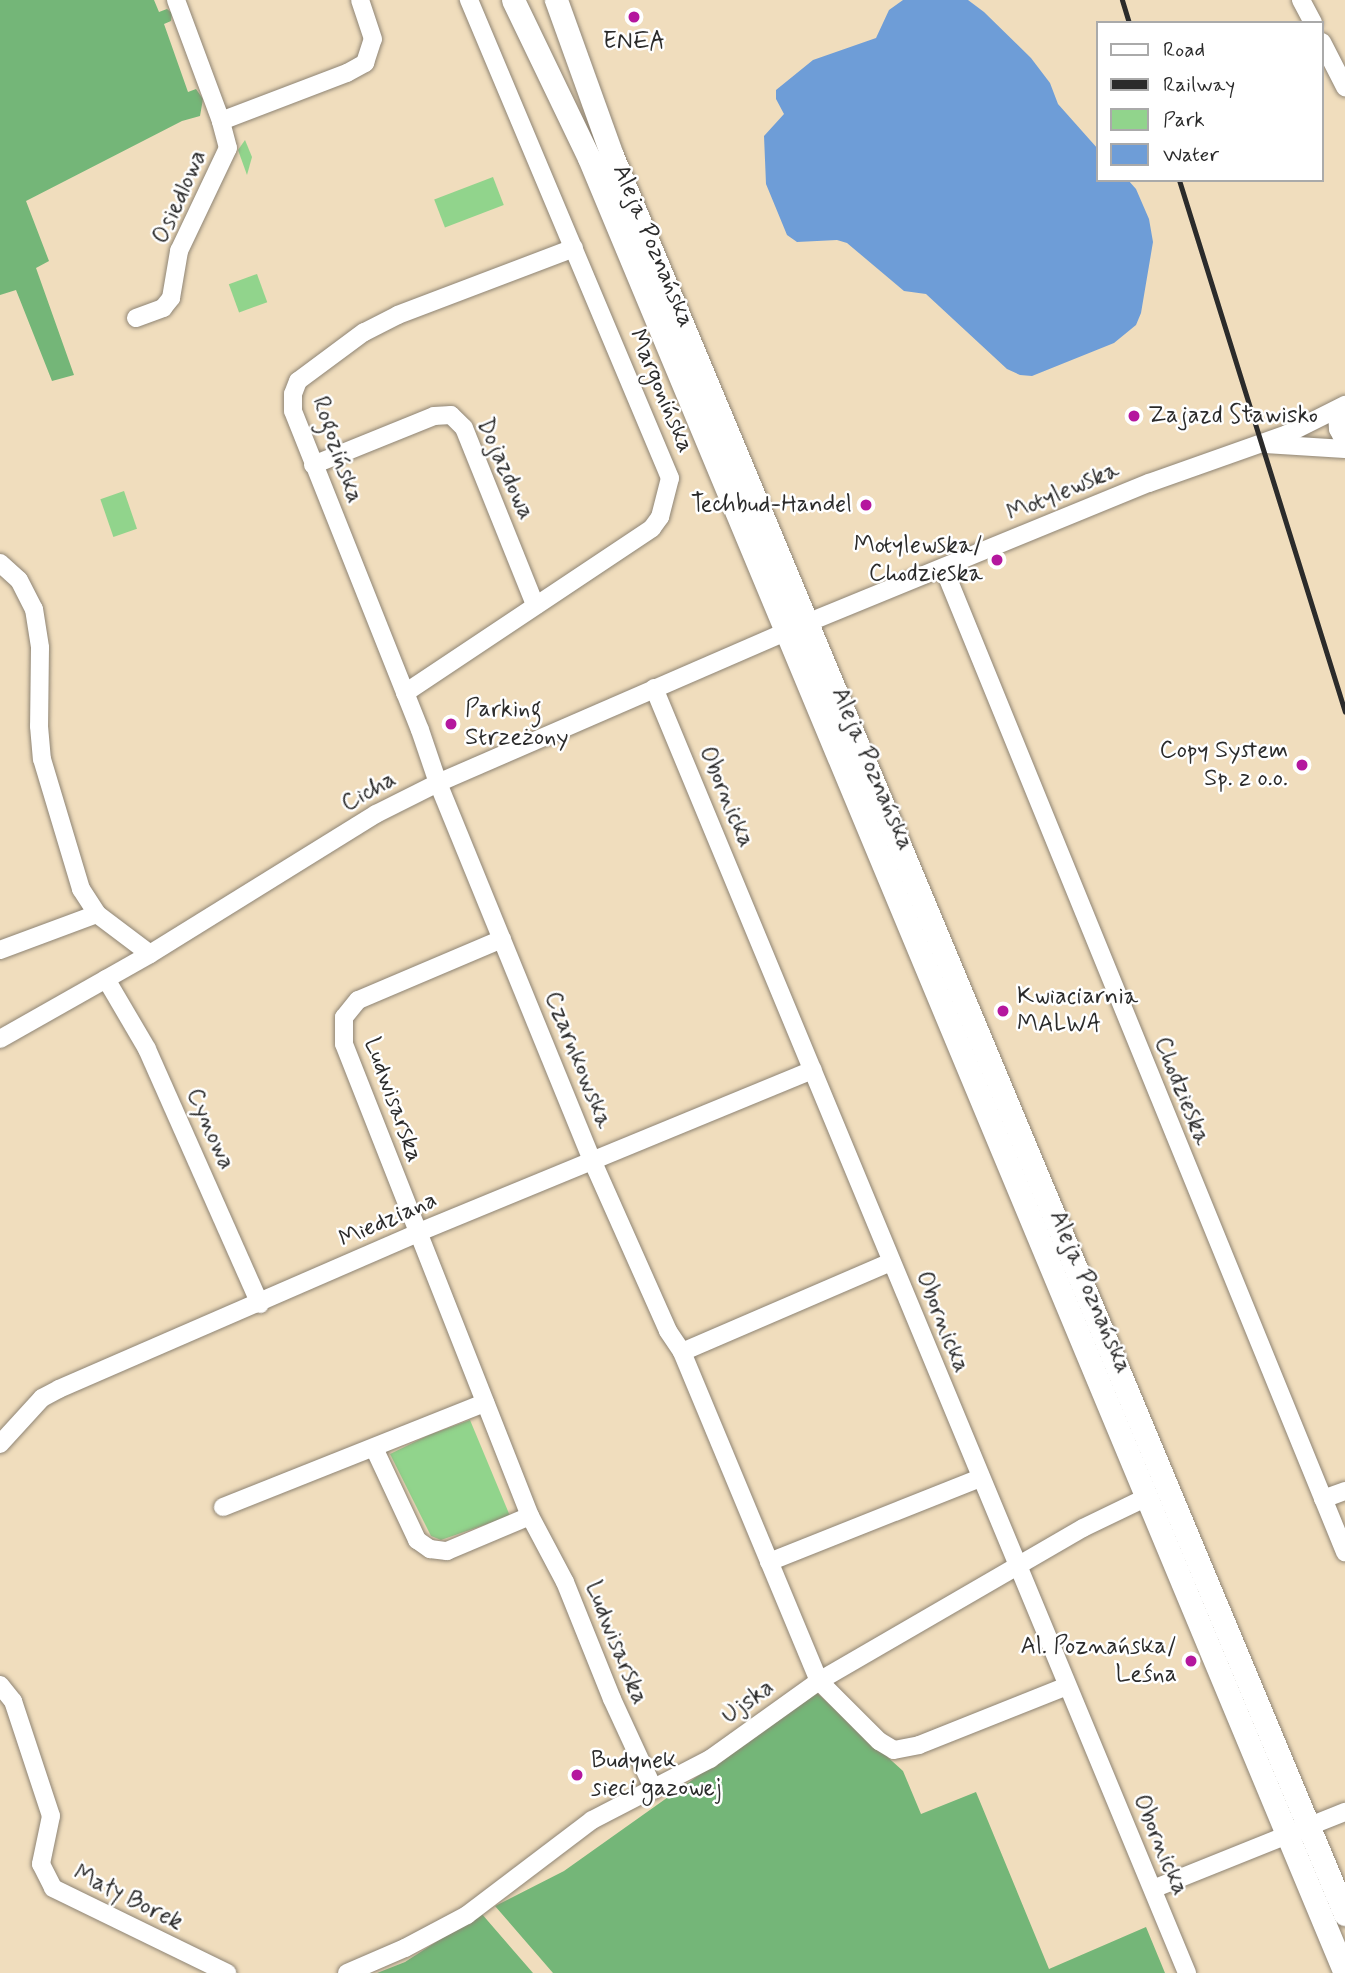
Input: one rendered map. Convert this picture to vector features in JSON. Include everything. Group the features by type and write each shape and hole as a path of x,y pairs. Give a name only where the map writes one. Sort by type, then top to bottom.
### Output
{"main road":[{"name":"Aleja Poznańska","path":"513,0 589,158 1147,1497 1298,1831 1345,1914"},
{"name":"Aleja Poznańska","path":"556,0 603,132 807,624 1298,1831 1345,1973"}],"street":[{"name":"Osiedlowa","path":"136,318 163,307 172,298 180,249 209,183 227,154 228,143 221,121 176,0"},
{"path":"221,121 346,73 365,63 373,39 360,0"},
{"name":"Margonińska","path":"405,693 652,528 660,517 670,478 469,0"},
{"path":"1301,0 1311,21"},
{"path":"1324,46 1345,86"},
{"name":"Rogozińska","path":"438,783 405,693 313,465 291,400 299,381 308,372 364,332 398,315 574,247"},
{"path":"1341,408 1338,429 1345,443"},
{"path":"1261,444 1341,408"},
{"name":"Dojazdowa","path":"313,465 434,416 451,415 464,428 536,605"},
{"name":"Motylewska","path":"807,624 1149,483 1261,444 1345,449"},
{"path":"0,563 19,580 34,609 40,648 38,726 42,759 81,889 97,914 150,954"},
{"name":"Chodzieska","path":"944,569 1345,1552"},
{"path":"785,632 807,624"},
{"name":"Cicha","path":"0,1039 150,954 376,814 438,783 785,632"},
{"name":"Obornicka","path":"654,688 1187,1973"},
{"name":"Czarnkowska","path":"438,783 592,1160 668,1331 682,1352 819,1681 879,1741 894,1750 903,1750 1067,1686"},
{"path":"0,950 97,914"},
{"name":"Ludwisarska","path":"502,939 370,993 358,1000 344,1017 342,1031 347,1056 530,1516 565,1582 612,1699 654,1790"},
{"name":"Cynowa","path":"106,979 147,1049 260,1304"},
{"name":"Miedziana","path":"0,1444 42,1398 417,1234 813,1070"},
{"path":"682,1352 891,1262"},
{"path":"223,1507 485,1403"},
{"path":"374,1448 417,1540 430,1549 447,1551 530,1516"},
{"path":"769,1562 980,1478"},
{"path":"1323,1499 1345,1490"},
{"name":"Ujska","path":"347,1973 405,1948 467,1915 592,1820 710,1759 819,1681 1083,1528 1147,1497"},
{"name":"Mały Borek","path":"0,1685 13,1701 51,1816 41,1864 53,1888 227,1973"},
{"path":"1153,1889 1345,1812"}],"green space":[{"path":"0,0 154,0 159,12 167,9 172,13 171,21 164,24 188,92 196,89 203,99 200,116 182,121 26,201 49,261 36,268 74,375 52,381 16,290 0,295"},
{"path":"245,140 252,157 247,175 238,150"},
{"path":"493,177 504,205 445,228 434,200"},
{"path":"257,274 267,302 239,312 229,284"},
{"path":"124,491 137,529 113,537 100,499"},
{"path":"470,1420 510,1516 441,1540 431,1536 390,1454 429,1435"},
{"path":"816,1692 903,1771 921,1814 976,1792 1049,1969 1146,1927 1165,1973 553,1973 495,1906 564,1871"},
{"path":"481,1913 533,1973 377,1973 405,1962"}],"water":[{"path":"903,0 968,0 1031,58 1050,83 1058,104 1096,147 1096,182 1130,182 1136,189 1149,219 1153,242 1141,313 1136,325 1114,343 1032,376 1020,375 1007,369 926,294 904,291 847,243 837,240 797,242 787,235 766,184 764,136 784,114 776,99 776,90 813,60 876,38 889,10"}],"railway":[{"path":"1122,0 1128,21"},
{"path":"1180,182 1345,712"}],"place":[{"name":"ENEA","path":"634,17"},
{"name":"Zajazd Stawisko","path":"1134,416"},
{"name":"Techbud-Handel","path":"866,505"},
{"name":"Motylewska/ Chodzieska","path":"997,560"},
{"name":"Parking Strzeżony","path":"451,724"},
{"name":"Copy System Sp. z o.o.","path":"1302,765"},
{"name":"Kwiaciarnia MALWA","path":"1003,1011"},
{"name":"Al. Poznańska/ Leśna","path":"1191,1661"},
{"name":"Budynek sieci gazowej","path":"577,1775"}]}
